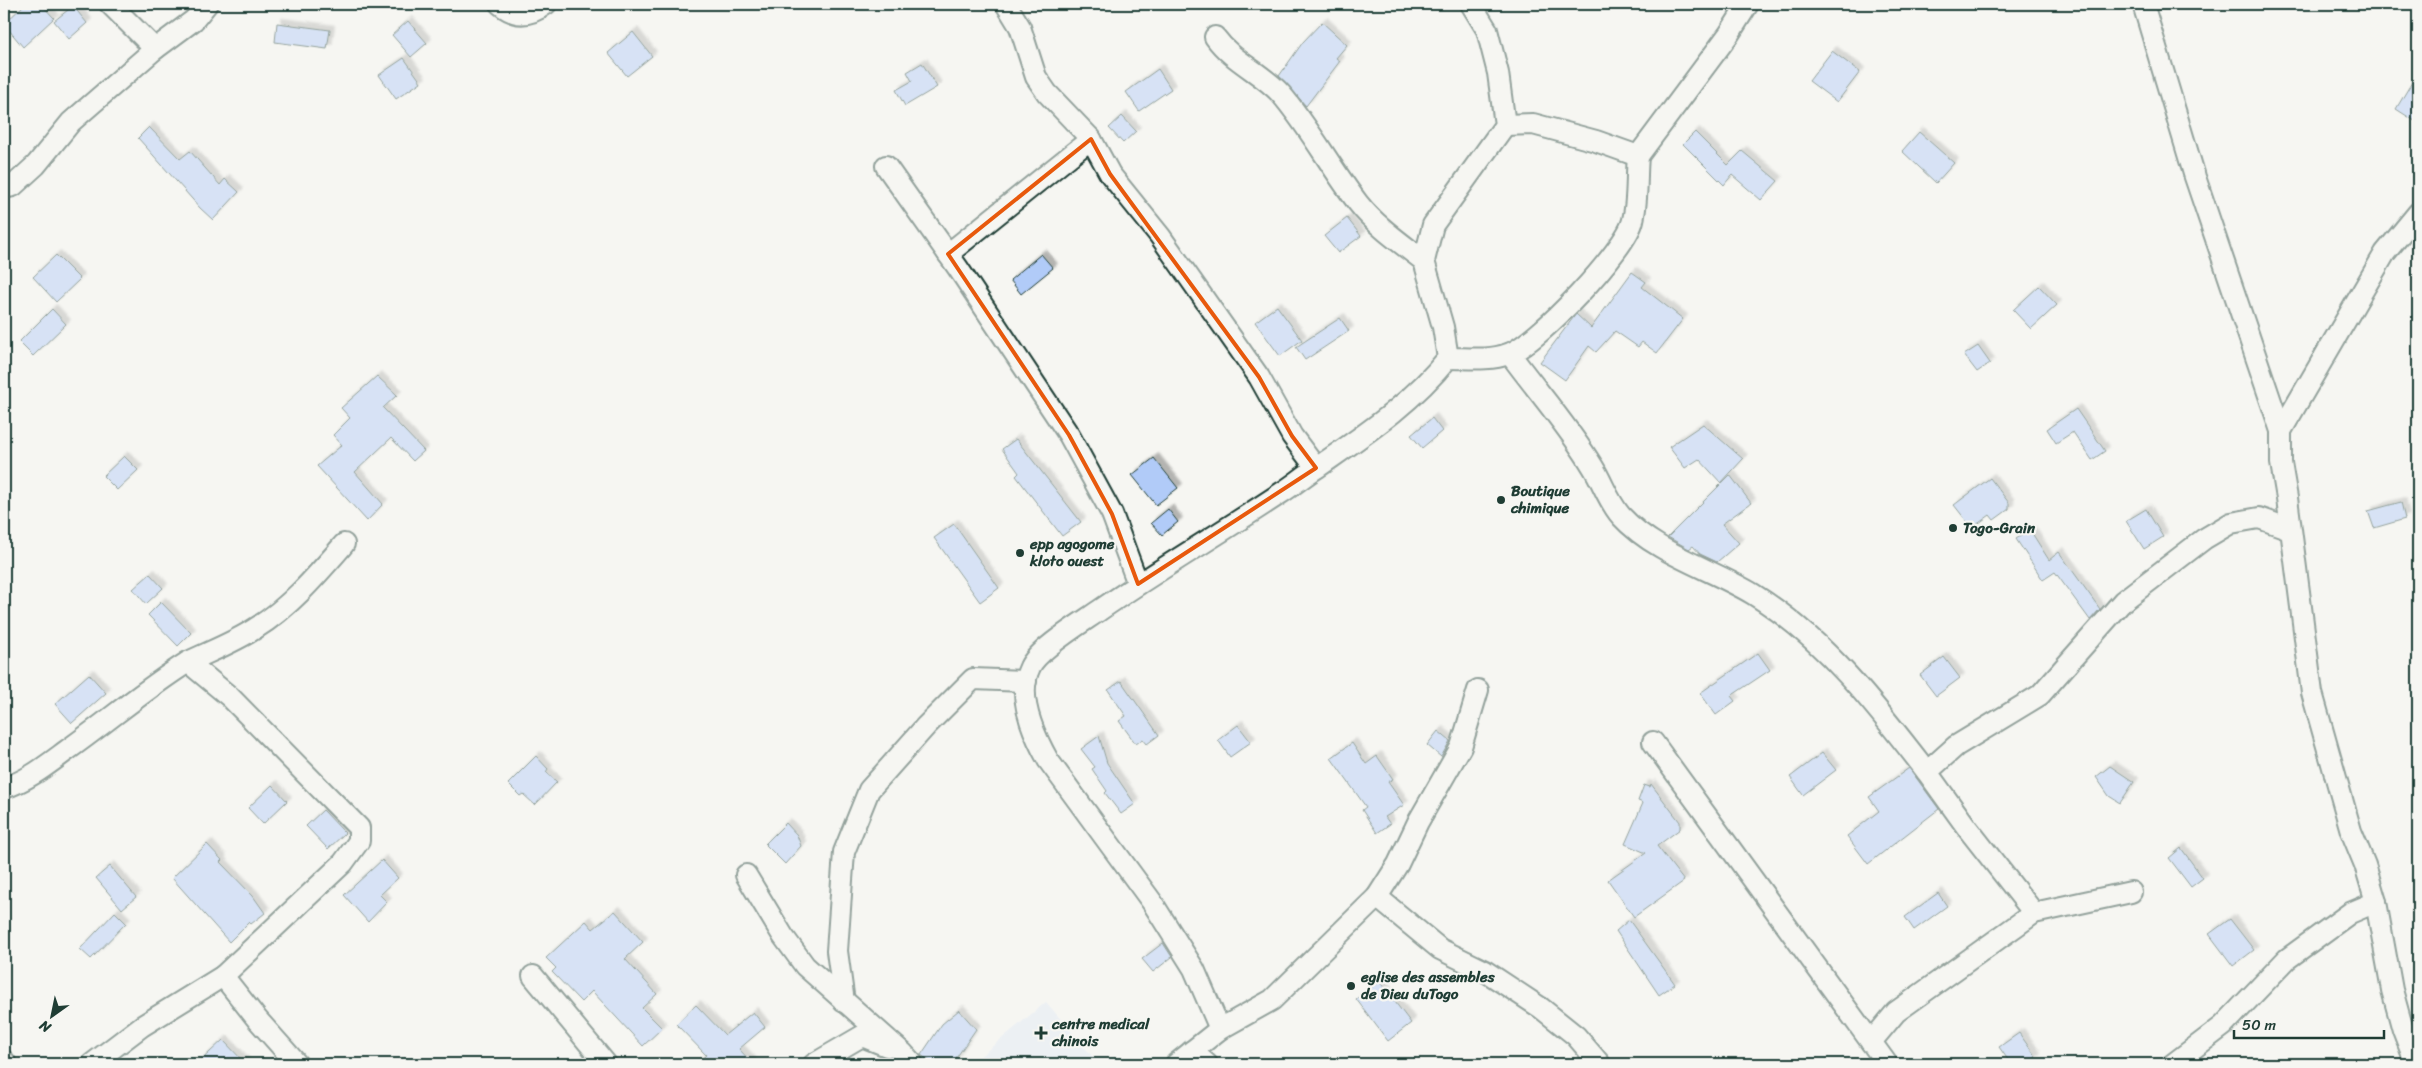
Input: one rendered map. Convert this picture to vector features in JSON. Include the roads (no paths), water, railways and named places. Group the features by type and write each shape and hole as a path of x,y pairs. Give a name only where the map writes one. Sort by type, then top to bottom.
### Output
{"street":[{"path":"110,4 156,49"},
{"path":"4,188 13,186 36,165 71,122 156,49 194,20 208,4"},
{"path":"500,4 508,11 520,15 534,12 546,4"},
{"path":"1006,4 1020,27 1036,76 1047,93 1091,139 1110,174 1160,236 1259,377 1292,436 1316,468"},
{"path":"1220,1029 1194,969 1152,902 1048,760 1034,734 1027,709 1026,681 1030,665 1046,648 1138,584 1281,494 1358,440 1397,411 1429,381 1448,358 1443,327 1424,261 1433,225 1505,124 1498,72 1487,30 1471,4"},
{"path":"1448,358 1489,358 1510,354 1544,328 1576,297 1622,244 1633,221 1638,156 1729,34 1748,4"},
{"path":"2143,4 2195,177 2281,431 2281,463 2312,693 2351,831 2365,865 2376,902 2392,990 2403,1030 2416,1064"},
{"path":"1215,37 1230,55 1262,76 1276,89 1359,204 1383,229 1424,261"},
{"path":"1505,124 1533,124 1596,141 1638,156"},
{"path":"948,254 1091,139"},
{"path":"886,166 948,254 1069,435 1112,514 1138,584"},
{"path":"2281,431 2385,253 2418,213"},
{"path":"1510,354 1593,467 1610,502 1621,516 1644,536 1692,564 1753,594 1785,616 1822,649 1878,708 1968,829 2034,913"},
{"path":"1927,772 1956,746 2040,694 2122,601 2204,539 2231,523 2259,518 2290,529"},
{"path":"4,788 19,783 52,762 154,683 188,662 258,627 298,593 344,544"},
{"path":"92,1064 142,1026 223,976 343,863 359,840 359,828 230,698 188,662"},
{"path":"844,1002 837,951 844,852 870,790 926,726 973,679 1026,681"},
{"path":"1176,1064 1220,1029 1272,1000 1377,897 1398,864 1418,822 1460,747 1478,690"},
{"path":"1653,742 1887,1064"},
{"path":"746,875 782,936 805,966 908,1058"},
{"path":"1871,1042 1896,1012 2034,913 2131,892"},
{"path":"1377,897 1440,950 1485,971 1542,1008 1576,1036 1600,1064"},
{"path":"2173,1064 2224,1026 2288,959 2350,913 2376,902"},
{"path":"223,976 256,1018 297,1064"},
{"path":"533,976 606,1064"},
{"path":"814,1064 862,1036 908,1058"},
{"path":"1192,1051 1207,1064"}],"place":[{"name":"Boutique chimique","path":"1501,500"},
{"name":"Togo-Grain","path":"1953,528"},
{"name":"epp agogome kloto ouest","path":"1020,553"},
{"name":"eglise des assembles de Dieu duTogo","path":"1351,986"},
{"name":"centre medical chinois","path":"1041,1033"}]}
